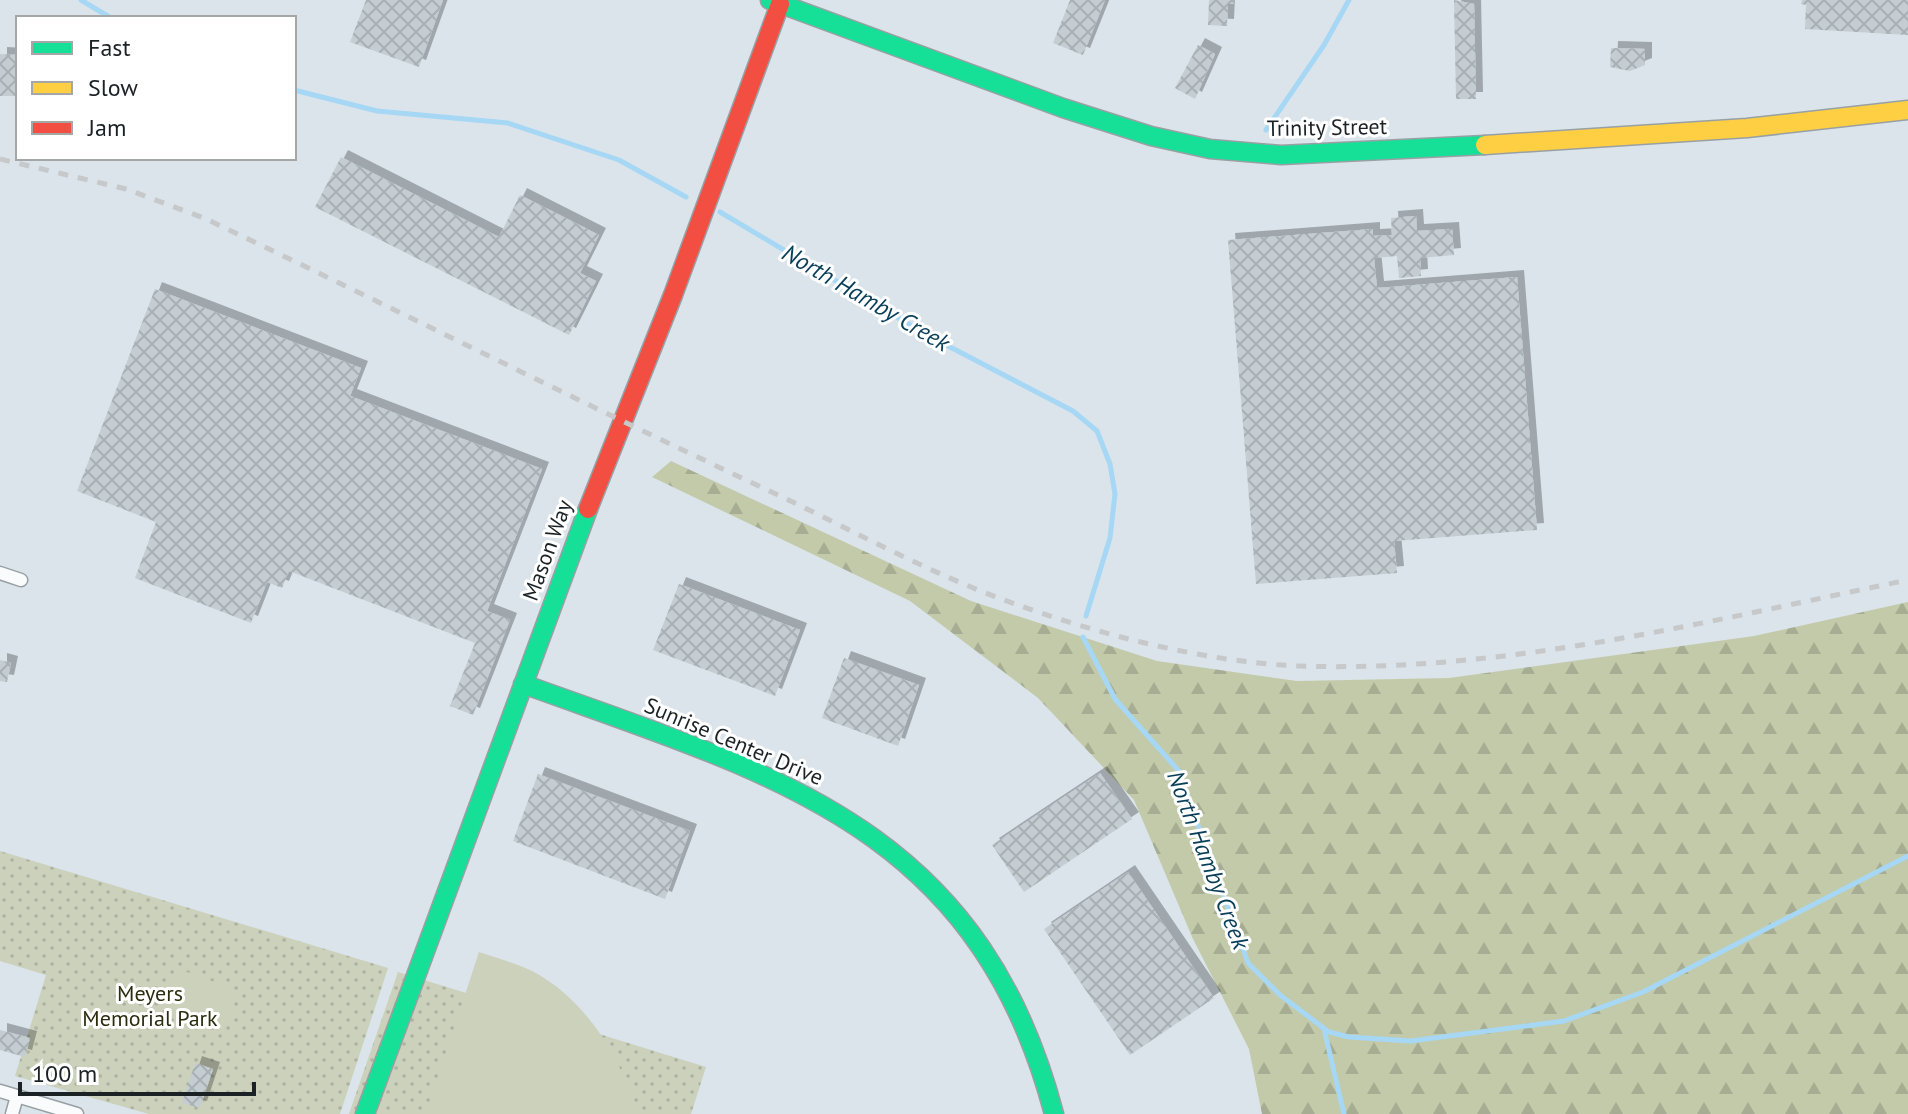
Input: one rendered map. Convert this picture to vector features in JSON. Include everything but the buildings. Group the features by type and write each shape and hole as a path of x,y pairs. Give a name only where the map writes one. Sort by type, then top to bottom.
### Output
{"street":[{"name":"Trinity Street","path":"775,2 1063,108 1151,136 1210,149 1281,155 1411,149 1747,128 1908,110"},
{"name":"Mason Way","path":"365,1114 775,2"},
{"path":"0,573 21,580"},
{"name":"Sunrise Center Drive","path":"523,684 792,787 835,810 886,846 959,919 988,959 1034,1046 1054,1114"},
{"path":"0,1091 77,1114"},
{"path":"12,1114 17,1096"}],"green space":[{"path":"671,461 971,601 1157,661 1297,681 1449,678 1754,636 1908,602 1908,1114 1262,1114 1249,1049 1193,939 1134,800 1038,698 910,601 652,477"},
{"name":"Meyers Memorial Park","path":"0,851 388,968 340,1114 149,1114 15,1076 46,975 0,961"},
{"path":"479,952 532,971 569,997 599,1032 611,1052 638,1114 426,1114"},
{"path":"176,968 239,991 224,1031 162,1009"},
{"path":"398,972 706,1067 691,1114 349,1114"}],"waterway":[{"name":"North Hamby Creek","path":"81,0 108,16"},
{"path":"1266,130 1324,45 1349,0"},
{"name":"North Hamby Creek","path":"296,91 377,111 508,123 619,160 686,197"},
{"name":"North Hamby Creek","path":"720,212 927,335 1073,411 1097,431 1110,464 1115,494 1110,538 1086,616"},
{"name":"North Hamby Creek","path":"1083,637 1115,699 1178,770 1248,963 1280,995 1329,1032 1349,1037 1411,1041 1564,1021 1643,992 1908,856"},
{"path":"1324,1029 1344,1114"}],"railway":[{"path":"0,159 126,189 204,218 949,578 1041,613 1151,644 1226,659 1299,666 1376,666 1453,661 1606,641 1908,580"}],"traffic: fast":[{"path":"770,0 1063,108 1151,136 1210,149 1281,155 1485,145"},
{"path":"365,1114 588,509"},
{"path":"523,684 700,749 780,783 853,824 918,875 974,938 1020,1016 1054,1114"}],"traffic: slow":[{"path":"1485,145 1747,128 1908,110"}],"traffic: jam":[{"path":"588,509 673,295 780,4"}]}
